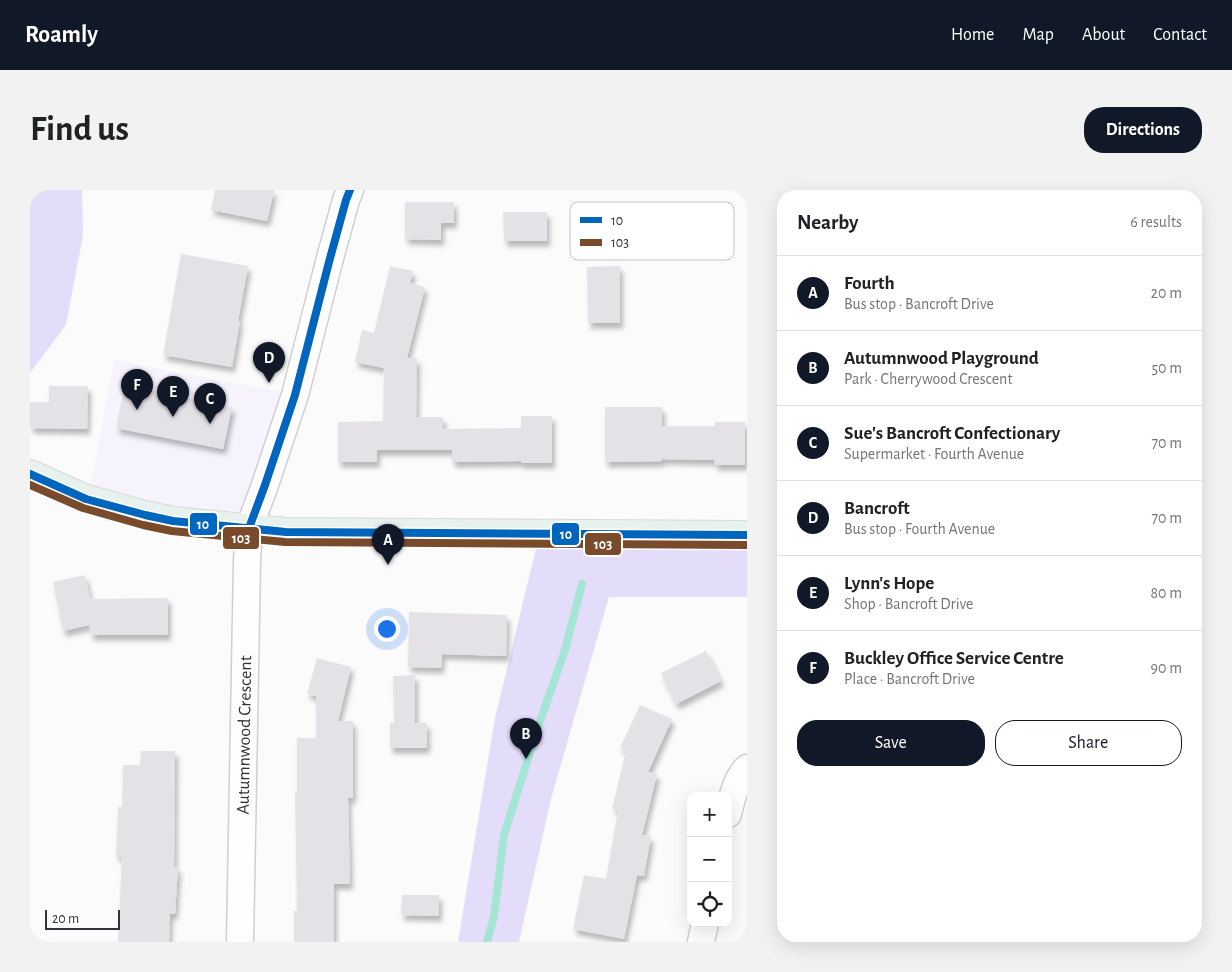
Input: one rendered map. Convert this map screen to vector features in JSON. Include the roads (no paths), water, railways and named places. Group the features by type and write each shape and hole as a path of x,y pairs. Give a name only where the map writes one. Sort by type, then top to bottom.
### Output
{"main road":[{"path":"30,474 86,499 137,513 173,520 286,532 747,535"}],"street":[{"name":"Autumnwood Crescent","path":"240,942 249,528 295,395 329,262 350,190"},
{"path":"732,800 742,773 747,768"},
{"path":"701,942 704,927"}],"waterway":[{"path":"487,942 494,916 504,835 538,727 565,650 582,584"}],"place":[{"name":"Bancroft","path":"269,383"},
{"name":"Buckley Office Service Centre","path":"137,410"},
{"name":"Lynn's Hope","path":"173,417"},
{"name":"Sue's Bancroft Confectionary","path":"210,424"},
{"name":"Fourth","path":"388,565"},
{"name":"Autumnwood Playground","path":"526,759"}]}
